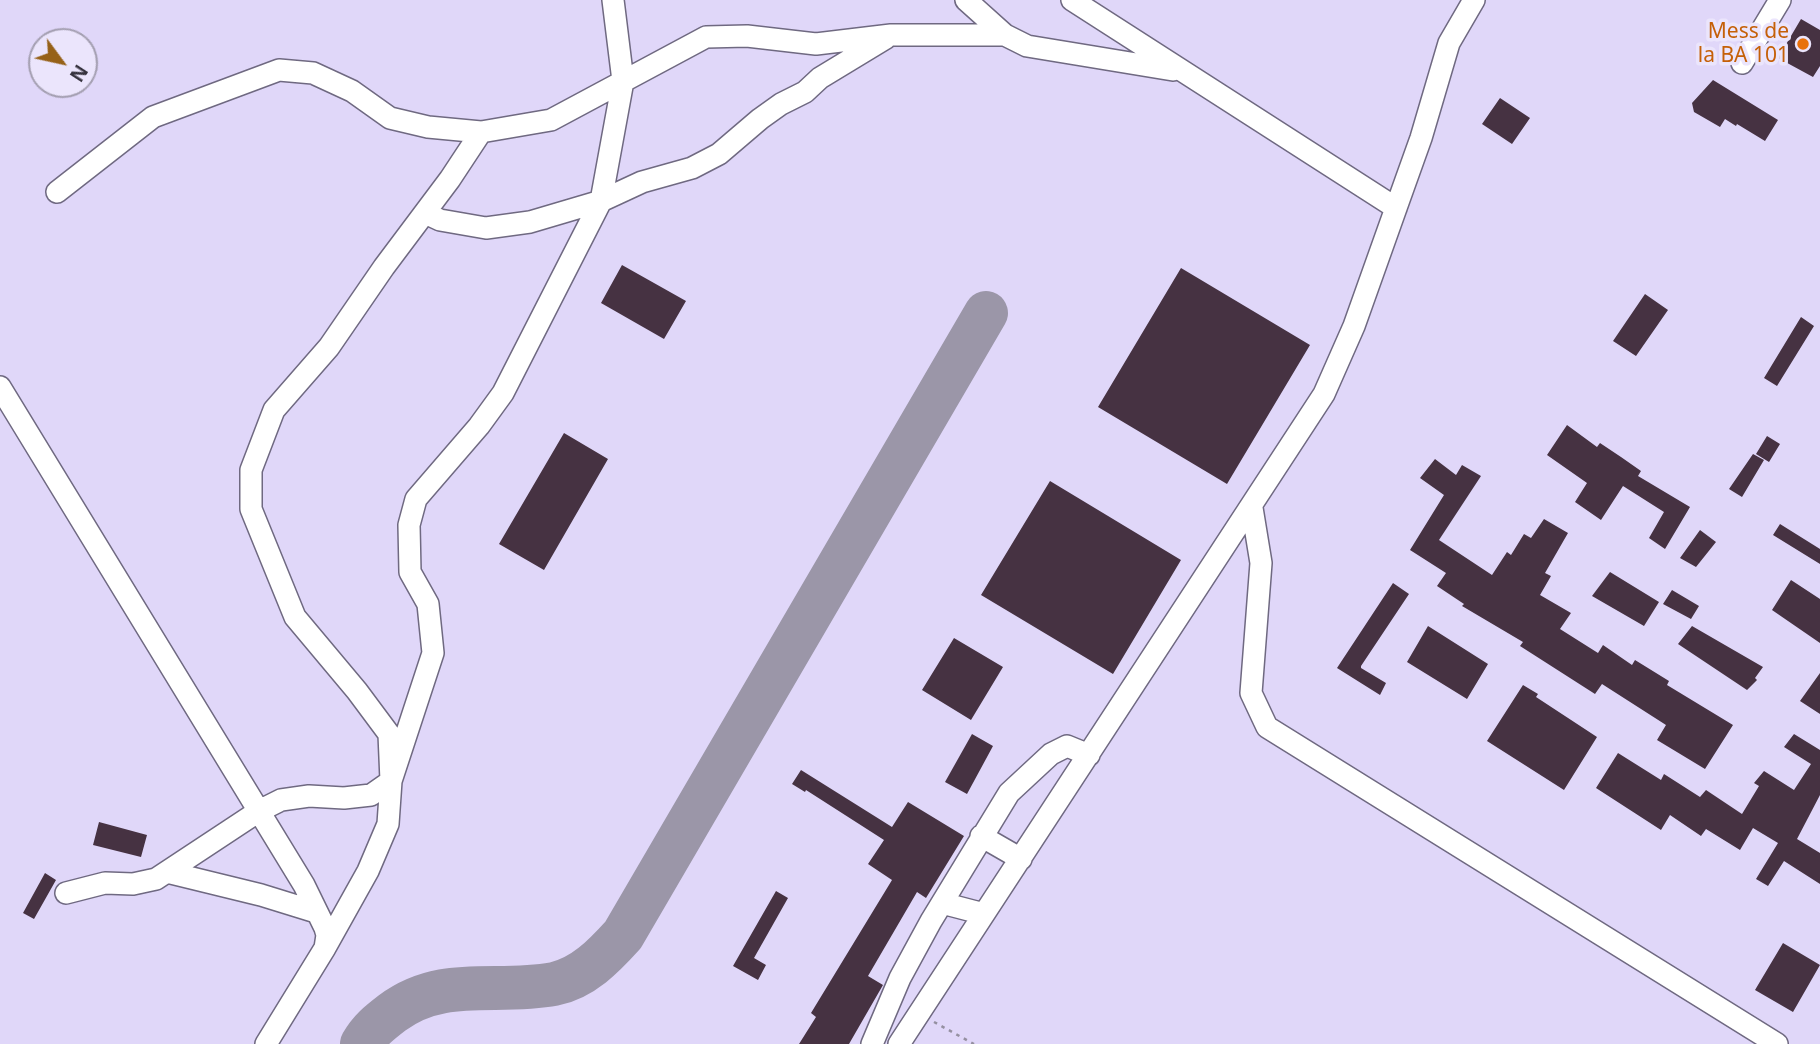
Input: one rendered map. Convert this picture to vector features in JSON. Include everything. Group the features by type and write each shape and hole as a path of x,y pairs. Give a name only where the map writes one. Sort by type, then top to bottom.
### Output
{"lane":[{"path":"66,893 105,883 133,884 156,879 258,811 281,800 372,795 391,781 433,653 428,604 410,572 409,525 416,499 479,426 503,393 601,201 623,81 613,0"},
{"path":"966,0 1005,35 1027,46 1184,72"},
{"path":"1072,0 1396,208"},
{"path":"899,1044 1252,508 1324,394 1354,326 1422,138 1450,43 1474,0"},
{"path":"1742,63 1780,0"},
{"path":"425,213 440,220 486,228 530,222 601,201 642,182 692,168 719,154 781,104 806,92 820,78 891,35"},
{"path":"57,192 153,117 279,70 313,73 352,91 390,118 428,127 481,132 551,120 706,37 747,36 816,44 891,35 1005,35"},
{"path":"265,1044 325,948 368,871 388,824 391,781 389,734 295,617 251,509 251,470 274,410 329,347 481,132"},
{"path":"0,387 304,886 327,935 325,948"},
{"path":"1252,508 1261,563 1251,693 1267,727 1777,1044"},
{"path":"872,1044 900,978 981,836 1009,793 1051,754 1067,746 1089,755"},
{"path":"981,836 1021,859"},
{"path":"167,872 261,894 317,912"},
{"path":"942,903 984,914"}],"path":[{"path":"918,1014 974,1044"}],"shaded area":[{"path":"0,0 1820,0 1820,1044 0,1044"}],"building":[{"name":"Mess de la BA 101","path":"1801,19 1820,30 1820,66 1813,77 1778,58"},
{"path":"1713,80 1778,120 1765,141 1725,119 1720,127 1694,112 1692,103"},
{"path":"1500,98 1530,118 1512,144 1482,124"},
{"path":"622,265 686,301 664,339 601,303"},
{"path":"1181,268 1310,345 1227,484 1098,407"},
{"path":"1645,294 1668,310 1636,356 1613,341"},
{"path":"1801,317 1814,326 1777,386 1764,378"},
{"path":"1567,425 1597,447 1600,443 1641,471 1638,476 1690,507 1665,549 1649,538 1664,512 1623,486 1601,520 1575,502 1587,483 1547,455"},
{"path":"564,433 608,459 544,570 499,544"},
{"path":"1767,436 1780,444 1769,462 1756,454"},
{"path":"1753,454 1764,460 1742,497 1729,489"},
{"path":"1435,459 1456,475 1462,465 1481,476 1439,540 1492,575 1507,552 1511,555 1524,534 1531,538 1544,519 1568,533 1545,573 1551,576 1540,595 1571,613 1560,629 1598,653 1603,645 1632,665 1635,660 1669,681 1667,685 1733,725 1705,769 1657,740 1666,725 1602,684 1595,694 1520,646 1523,642 1462,606 1464,604 1437,586 1446,573 1410,550 1444,495 1420,478"},
{"path":"1050,481 1181,560 1113,674 981,595"},
{"path":"1780,524 1820,549 1820,564 1773,535"},
{"path":"1700,530 1716,542 1696,567 1680,558"},
{"path":"1610,572 1659,602 1644,626 1592,596"},
{"path":"1791,580 1820,599 1820,643 1772,610"},
{"path":"1393,583 1409,594 1361,666 1386,683 1380,695 1337,668"},
{"path":"1672,590 1699,606 1691,619 1663,604"},
{"path":"1428,626 1488,664 1467,699 1407,662"},
{"path":"1692,626 1763,667 1755,678 1757,680 1747,690 1678,644"},
{"path":"954,638 1003,667 971,720 922,690"},
{"path":"1820,673 1820,714 1800,701"},
{"path":"1523,685 1538,694 1536,697 1597,737 1564,790 1487,741"},
{"path":"972,734 993,746 967,794 945,782"},
{"path":"1794,734 1820,750 1820,795 1797,839 1820,853 1820,884 1784,861 1768,886 1756,879 1778,843 1753,828 1740,850 1706,829 1701,836 1670,815 1661,830 1596,788 1618,753 1661,780 1664,774 1700,797 1706,790 1742,814 1759,786 1754,783 1764,771 1794,790 1811,764 1784,747"},
{"path":"801,770 892,827 908,802 964,836 926,898 917,892 868,976 883,985 849,1044 799,1044 816,1017 811,1013 892,880 868,864 884,840 806,790 805,792 792,784"},
{"path":"99,822 147,835 141,857 93,845"},
{"path":"45,873 56,880 34,919 23,913"},
{"path":"776,891 788,898 754,958 766,965 758,980 733,966"},
{"path":"1783,943 1820,965 1793,1012 1755,990"}],"taxiway":[{"path":"362,1044 379,1024 411,1001 450,990 532,987 565,981 592,965 623,935 986,313"}],"place":[{"name":"Mess de la BA 101","path":"1803,44"}]}
